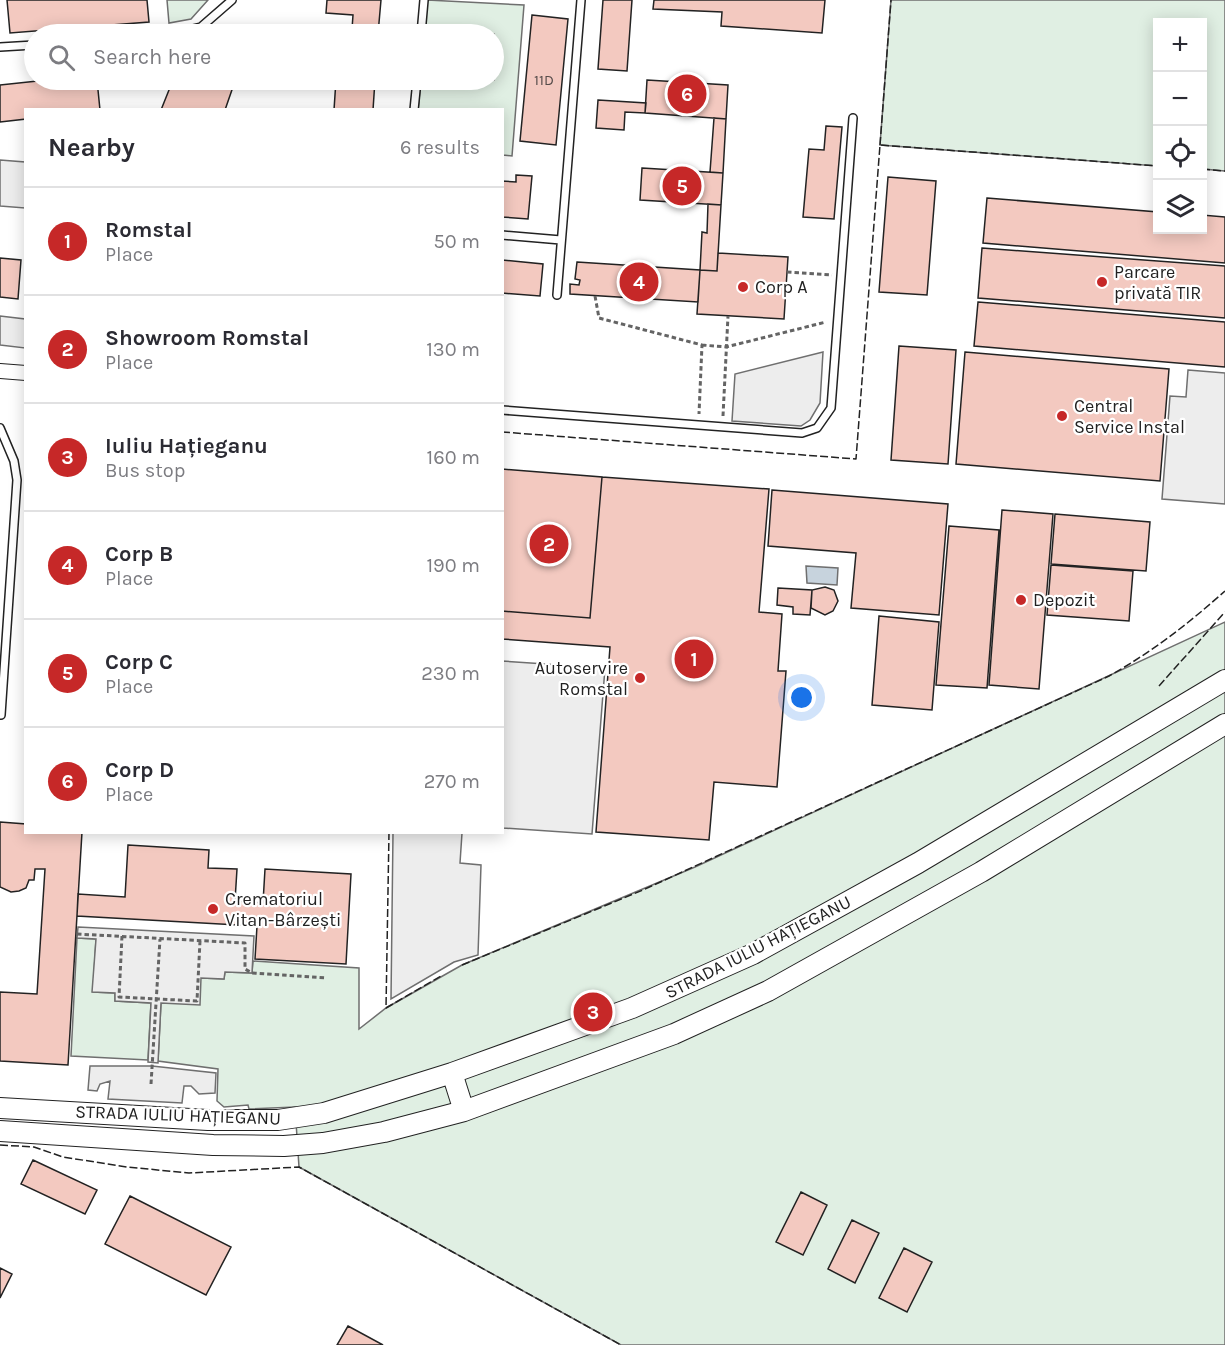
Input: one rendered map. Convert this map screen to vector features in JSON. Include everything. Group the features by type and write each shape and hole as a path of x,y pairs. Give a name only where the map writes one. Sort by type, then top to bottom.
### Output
{"main road":[{"name":"STRADA IULIU HAȚIEGANU","path":"0,1108 208,1120 284,1120 324,1113 452,1073 642,1005 753,954 918,863 1225,680"},
{"name":"STRADA IULIU HAȚIEGANU","path":"0,1131 213,1145 284,1146 322,1143 384,1132 464,1111 674,1034 768,991 981,872 1225,723"},
{"path":"452,1073 464,1111"}],"street":[{"path":"0,371 24,373"}],"lane":[{"path":"204,24 232,0"},
{"path":"422,24 424,0"},
{"path":"557,295 581,0"},
{"path":"0,47 24,46"},
{"path":"414,108 416,90"},
{"path":"504,410 802,433 817,428 831,408 853,118"},
{"path":"504,235 561,240"},
{"path":"0,428 14,461 17,480 1,715"}],"path":[{"path":"787,272 840,276"},
{"path":"595,296 599,318 702,345 726,347 837,319"},
{"path":"722,427 728,316"},
{"path":"699,425 702,345"},
{"path":"78,934 245,944 245,969 252,973 327,978"},
{"path":"122,936 119,997 197,1001 200,941"},
{"path":"151,1084 160,939"}],"green space":[{"path":"167,0 208,0 191,19 169,23"},
{"path":"427,0 524,5 512,156 504,155 504,108 418,108 420,90 504,90 504,24 425,24"},
{"path":"891,0 1225,0 1225,171 1207,169 1207,18 1153,18 1153,166 880,145"},
{"path":"1225,622 1225,1345 621,1345 299,1167 295,1107 249,1109 248,1105 224,1107 217,1101 218,1069 158,1061 161,1003 201,978 224,979 225,972 252,973 253,961 359,968 359,1029 386,1008 462,965 695,867"},
{"path":"77,938 96,939 93,992 115,993 115,1001 151,1003 148,1060 71,1056"}],"shaded area":[{"path":"0,160 24,162 24,208 0,206"},
{"path":"0,316 24,319 24,348 0,345"},
{"path":"823,352 820,403 810,420 801,426 732,421 735,374"},
{"path":"1188,370 1225,373 1225,504 1162,499 1170,396 1186,397"},
{"path":"806,566 838,568 837,585 807,583"},
{"path":"504,661 605,668 592,834 504,828"},
{"path":"393,834 462,834 460,863 481,865 478,955 454,962 391,999"},
{"path":"78,927 254,936 252,973 225,972 224,979 201,978 200,1005 161,1003 158,1063 148,1062 151,1003 115,1001 115,993 92,992 96,939 77,938"},
{"path":"90,1066 152,1066 216,1073 215,1093 199,1094 191,1086 184,1086 182,1103 108,1099 110,1081 100,1084 97,1091 88,1090"}],"building":[{"path":"7,0 147,0 149,22 24,24 24,32 10,33"},
{"path":"327,0 381,0 379,24 352,24 353,15 326,13"},
{"path":"603,0 632,0 627,71 598,69"},
{"path":"654,0 825,0 822,33 721,26 722,12 653,9"},
{"path":"532,15 568,19 556,145 520,141"},
{"path":"647,80 728,85 726,119 645,113"},
{"path":"24,82 24,90 98,90 100,108 24,108 24,119 0,122 0,85"},
{"path":"169,90 232,90 226,108 162,108"},
{"path":"335,90 374,90 373,108 334,108"},
{"path":"598,100 646,103 645,113 625,112 624,130 596,128"},
{"path":"714,118 726,119 723,173 710,172"},
{"path":"826,126 842,127 834,219 803,217 809,149 824,150"},
{"path":"642,168 723,173 721,205 640,200"},
{"path":"516,175 532,176 528,219 504,217 504,181 516,182"},
{"path":"888,177 936,181 927,295 879,292"},
{"name":"Parcare privată TIR","path":"987,198 1153,212 1153,234 1207,234 1207,215 1225,217 1225,263 983,243"},
{"path":"708,204 721,205 717,271 700,270 702,232 707,233"},
{"name":"Parcare privată TIR","path":"982,248 1225,266 1225,318 978,298"},
{"name":"Corp A","path":"718,253 788,257 784,319 697,314 700,270 717,271"},
{"path":"0,258 21,260 18,299 0,297"},
{"path":"504,260 543,264 540,296 504,293"},
{"path":"577,262 700,270 698,302 570,294 570,284 579,285 580,280 575,279"},
{"name":"Parcare privată TIR","path":"978,302 1225,322 1225,367 974,346"},
{"path":"899,346 956,350 948,464 891,460"},
{"name":"Central Service Instal","path":"965,352 1169,369 1160,481 956,464"},
{"path":"504,469 602,477 590,618 504,611"},
{"path":"602,477 769,489 759,612 782,614 778,671 786,671 777,787 714,782 709,840 596,832 610,647 504,639 504,611 590,618"},
{"path":"772,490 948,504 939,615 851,608 856,553 768,546"},
{"name":"Depozit","path":"1002,510 1053,514 1039,689 989,685"},
{"name":"Depozit","path":"1055,514 1150,522 1146,571 1051,564"},
{"name":"Depozit","path":"949,526 999,530 987,688 936,685"},
{"name":"Depozit","path":"1051,565 1133,571 1129,621 1047,615"},
{"path":"825,587 834,590 838,601 833,611 825,615 811,608 812,590"},
{"path":"778,588 812,590 810,615 793,614 793,607 777,605"},
{"path":"879,616 939,622 932,710 872,705"},
{"path":"0,822 24,824 24,834 82,834 68,1065 0,1061 0,992 37,994 45,869 35,869 34,880 29,880 26,888 19,891 11,892 0,887"},
{"name":"Crematoriul Vitan-Bârzești","path":"128,845 209,850 208,868 237,869 235,901 263,903 265,869 351,874 346,964 255,959 257,926 77,916 78,894 125,897"},
{"path":"33,1160 97,1190 85,1214 21,1184"},
{"path":"801,1192 827,1205 803,1255 776,1242"},
{"path":"130,1196 231,1247 206,1295 105,1244"},
{"path":"852,1220 879,1233 855,1283 828,1269"},
{"path":"904,1248 932,1262 907,1312 879,1298"},
{"path":"0,1268 12,1274 0,1298"},
{"path":"348,1326 383,1345 337,1345"}],"fence":[{"path":"880,145 891,0"},
{"path":"504,432 856,459 880,145 1153,166"},
{"path":"1207,169 1225,171"},
{"path":"462,965 643,890 1109,676 1169,637 1225,591"},
{"path":"1159,686 1225,612"},
{"path":"389,834 386,1008 441,976"},
{"path":"0,1145 34,1147 63,1157 127,1167 189,1173 299,1167 621,1345"}],"place":[{"name":"Corp D","path":"687,94"},
{"name":"Corp C","path":"682,186"},
{"name":"Corp B","path":"639,282"},
{"name":"Parcare privată TIR","path":"1102,282"},
{"name":"Corp A","path":"743,287"},
{"name":"Central Service Instal","path":"1062,416"},
{"name":"Showroom Romstal","path":"549,544"},
{"name":"Depozit","path":"1021,600"},
{"name":"Romstal","path":"694,659"},
{"name":"Autoservire Romstal","path":"640,678"},
{"name":"Crematoriul Vitan-Bârzești","path":"213,909"},
{"name":"Iuliu Hațieganu","path":"593,1012"}]}
